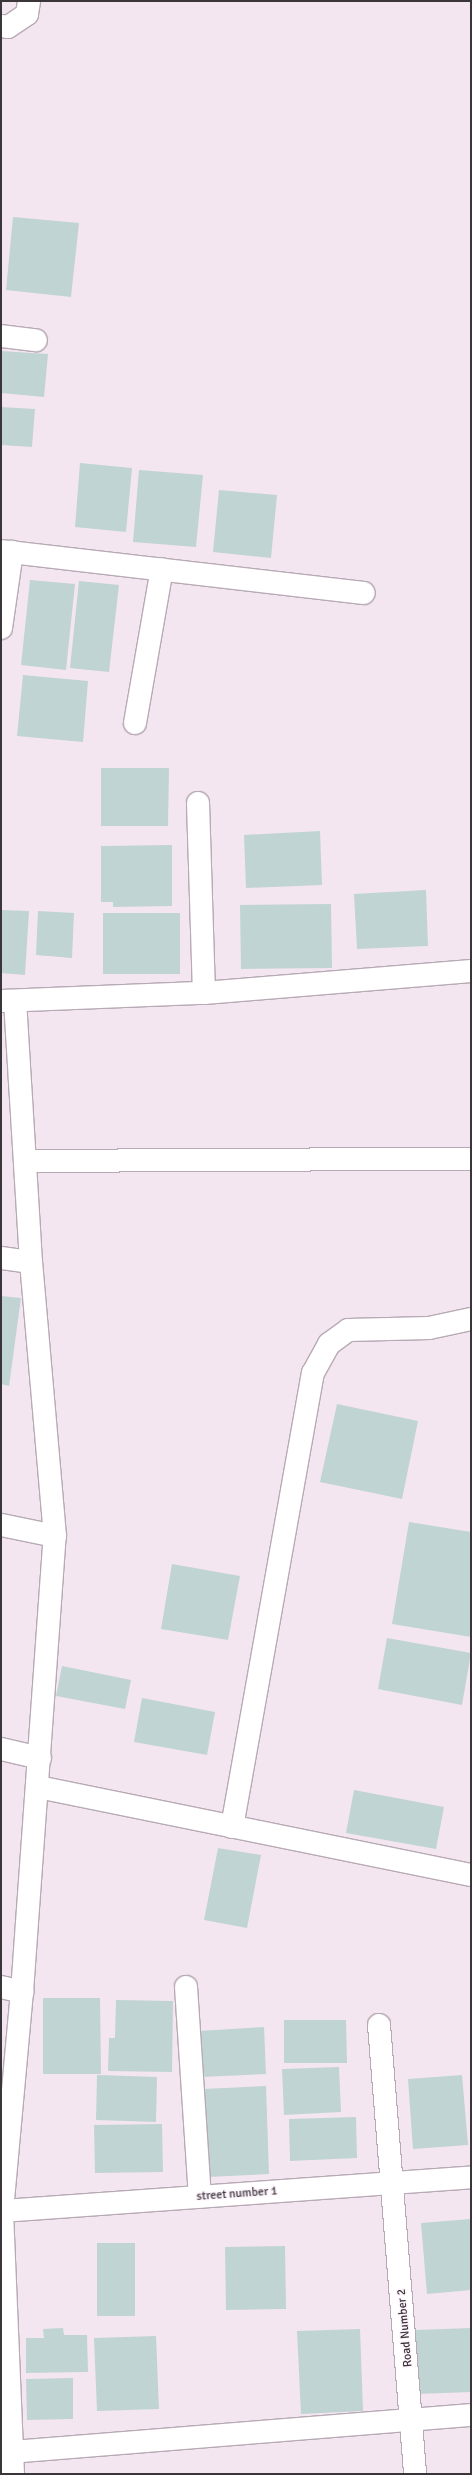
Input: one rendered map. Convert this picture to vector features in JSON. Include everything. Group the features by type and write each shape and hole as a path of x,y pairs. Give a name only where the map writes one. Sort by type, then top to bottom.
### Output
{"street":[{"path":"1,26 8,26 27,14 29,1"},
{"path":"1,336 36,340"},
{"path":"1,628 7,552 364,593"},
{"path":"134,722 162,569"},
{"path":"198,803 204,993"},
{"path":"13,2474 2,2211 22,1992 55,1536 31,1262 25,1161 8,1001 204,993 471,971"},
{"path":"25,1161 471,1159"},
{"path":"1,1258 31,1262"},
{"path":"232,1827 313,1373 329,1344 348,1330 430,1328 471,1319"},
{"path":"1,1525 55,1536"},
{"path":"1,1748 40,1758"},
{"path":"38,1787 471,1875"},
{"path":"186,1986 200,2197"},
{"path":"1,1987 22,1992"},
{"name":"Road Number 2","path":"379,2025 393,2183 415,2474"},
{"name":"street number 1","path":"2,2211 471,2177"},
{"path":"11,2452 412,2421 471,2415"}],"building":[{"path":"13,217 79,223 71,297 6,290"},
{"path":"1,351 48,354 44,397 1,393"},
{"path":"1,407 35,409 32,447 1,445"},
{"path":"80,463 132,468 126,532 75,527"},
{"path":"139,470 203,475 196,547 133,542"},
{"path":"219,490 277,495 271,558 213,552"},
{"path":"30,580 75,584 66,670 21,665"},
{"path":"79,581 119,585 109,672 70,668"},
{"path":"23,675 88,681 83,742 17,736"},
{"path":"101,768 169,768 168,826 101,826"},
{"path":"320,831 322,885 246,888 244,835"},
{"path":"172,845 172,906 113,907 113,902 101,902 101,846"},
{"path":"426,890 428,946 357,949 354,894"},
{"path":"331,904 332,968 241,969 240,905"},
{"path":"1,910 29,911 25,975 1,973"},
{"path":"38,911 74,913 72,958 36,955"},
{"path":"103,913 180,913 180,974 103,974"},
{"path":"1,1296 21,1298 9,1386 1,1384"},
{"path":"337,1404 418,1421 402,1499 320,1482"},
{"path":"409,1522 471,1532 471,1637 392,1624"},
{"path":"172,1564 240,1576 228,1640 161,1629"},
{"path":"387,1638 471,1653 462,1705 378,1689"},
{"path":"62,1666 131,1680 125,1709 56,1696"},
{"path":"142,1698 215,1712 207,1755 134,1742"},
{"path":"354,1790 444,1807 436,1849 346,1833"},
{"path":"218,1848 261,1855 247,1928 204,1920"},
{"path":"43,1998 100,1998 101,2074 43,2074"},
{"path":"116,2000 173,2001 172,2072 108,2071 109,2038 115,2038"},
{"path":"284,2020 346,2020 347,2063 284,2063"},
{"path":"264,2027 266,2074 201,2077 198,2031"},
{"path":"339,2067 341,2112 284,2115 282,2069"},
{"path":"97,2075 157,2077 156,2122 96,2120"},
{"path":"462,2075 468,2145 413,2149 408,2079"},
{"path":"266,2086 269,2174 207,2177 203,2089"},
{"path":"356,2117 357,2158 290,2161 289,2119"},
{"path":"162,2124 163,2172 95,2173 94,2125"},
{"path":"471,2219 471,2290 427,2294 421,2223"},
{"path":"97,2243 135,2243 135,2316 97,2316"},
{"path":"285,2246 286,2309 226,2310 225,2247"},
{"path":"63,2328 64,2335 87,2335 88,2372 26,2373 26,2338 44,2338 43,2329"},
{"path":"471,2328 471,2392 417,2394 415,2330"},
{"path":"360,2329 363,2411 301,2414 297,2331"},
{"path":"156,2336 159,2409 97,2411 94,2338"},
{"path":"73,2378 73,2419 27,2420 26,2379"}]}
